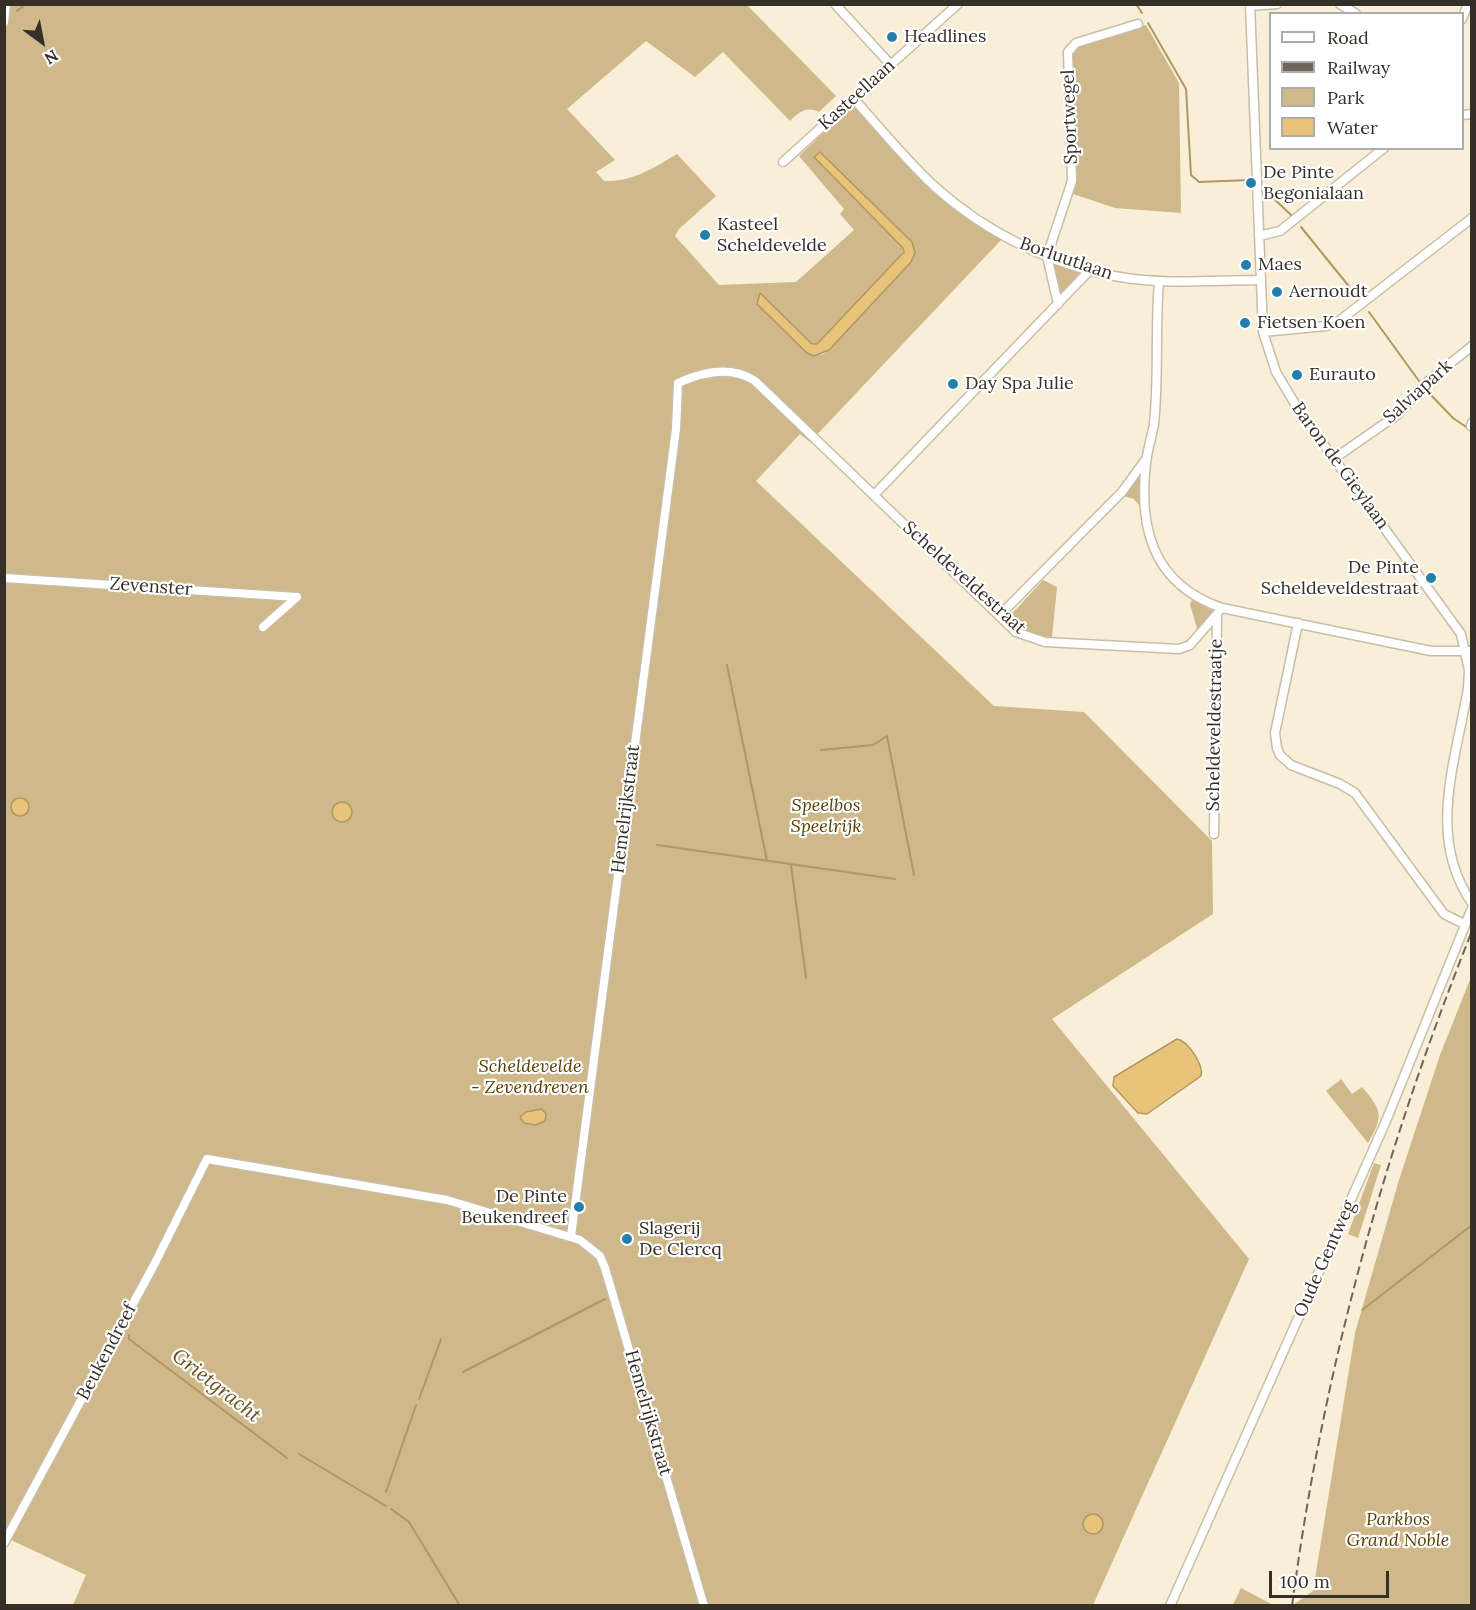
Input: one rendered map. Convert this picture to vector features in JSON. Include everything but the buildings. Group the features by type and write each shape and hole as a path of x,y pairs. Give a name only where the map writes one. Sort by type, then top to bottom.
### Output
{"street":[{"path":"4,22 6,4"},
{"path":"835,4 891,65"},
{"name":"Kasteellaan","path":"783,162 958,4"},
{"path":"1250,5 1277,4"},
{"path":"1340,4 1353,12"},
{"name":"Baron de Gieylaan","path":"1250,5 1263,332 1276,372 1286,391 1454,624 1469,651 1468,688 1445,826 1449,856 1459,883 1472,903"},
{"name":"Sportwegel","path":"1047,256 1072,181 1069,48 1076,43 1138,24"},
{"name":"Borluutlaan","path":"854,99 935,186 986,225 1047,256 1089,270 1120,277 1159,281 1260,280"},
{"path":"1259,236 1280,231 1381,150"},
{"path":"1263,332 1326,326 1350,314 1472,218"},
{"path":"1047,256 1058,304"},
{"path":"874,495 1089,270"},
{"path":"1159,281 1154,424 1147,458 1146,513 1154,551 1166,573 1182,589 1205,603 1222,608 1431,651 1469,651"},
{"name":"Salviapark","path":"1335,458 1397,415 1427,382 1472,346"},
{"name":"Scheldeveldestraat","path":"678,383 717,372 748,376 1016,632 1045,642 1179,649 1190,645 1222,608"},
{"name":"Hemelrijkstraat","path":"571,1236 674,441 678,383"},
{"path":"999,616 1122,492 1147,458"},
{"name":"Zevenster","path":"4,578 297,597 263,627"},
{"name":"Scheldeveldestraatje","path":"1214,834 1216,616"},
{"path":"1298,623 1275,733 1280,755 1292,765 1340,784 1355,793 1444,914 1464,924"},
{"name":"Oude Gentweg","path":"1170,1605 1386,1121 1472,908"},
{"name":"Hemelrijkstraat","path":"207,1159 447,1200 552,1234 571,1236 590,1245 600,1256 605,1268 704,1605"},
{"name":"Beukendreef","path":"4,1543 150,1272 207,1159"}],"green space":[{"name":"Scheldevelde - Zevendreven","path":"5,5 747,5 836,96 819,112 803,111 790,121 723,52 695,77 646,41 567,109 615,160 596,172 604,181 633,177 677,154 716,196 679,229 675,236 719,285 796,282 854,230 840,214 844,209 799,156 849,108 857,108 919,176 1002,239 810,442 800,434 756,481 994,706 1084,712 1212,841 1213,914 1052,1019 1249,1259 1093,1605 73,1605 86,1575 13,1541 9,1536 5,1543","holes":["903,248 914,257 824,354 814,356 760,293 812,344 817,344 902,256"]},
{"path":"1146,25 1179,83 1181,213 1115,208 1073,194 1072,49 1081,43"},
{"path":"1055,263 1080,272 1062,295 1058,294 1053,266"},
{"path":"1143,469 1142,509 1134,499 1123,496"},
{"path":"1043,580 1057,587 1052,637 1028,632 1009,617"},
{"path":"1192,600 1213,611 1198,632 1190,604"},
{"name":"Parkbos Grand Noble","path":"1471,977 1471,1605 1293,1605 1313,1591 1355,1333 1399,1180 1440,1055"},
{"path":"1341,1079 1352,1094 1362,1087 1377,1108 1377,1126 1368,1143 1326,1091"},
{"path":"1374,1163 1381,1165 1358,1238 1348,1234"},
{"path":"1241,1588 1273,1605 1233,1605"}],"water":[{"path":"820,152 912,242 915,253 911,262 829,350 814,356 807,353 757,304 760,293 812,344 817,344 904,252 903,248 814,157"},
{"path":"20,798 26,801 29,807 26,813 20,816 14,813 11,807 14,801"},
{"path":"338,802 346,802 352,808 352,816 346,822 338,822 332,816 332,808"},
{"path":"1177,1039 1186,1044 1194,1054 1200,1066 1201,1076 1147,1114 1138,1113 1113,1086 1114,1077"},
{"path":"542,1109 546,1114 545,1121 535,1125 524,1123 520,1117 526,1112"},
{"path":"1093,1514 1100,1517 1103,1524 1100,1531 1093,1534 1086,1531 1083,1524 1086,1517"}],"waterway":[{"path":"17,11 26,4"},
{"path":"1136,4 1142,13"},
{"path":"1148,23 1186,89 1191,175 1199,182 1250,180"},
{"path":"1269,194 1292,216"},
{"path":"1301,227 1360,300"},
{"path":"1369,312 1419,381"},
{"path":"1428,392 1453,418 1472,431"},
{"path":"727,665 767,861"},
{"path":"821,750 873,745 887,736 914,875"},
{"path":"657,845 895,879"},
{"path":"791,865 806,978"},
{"path":"1362,1310 1472,1225"},
{"path":"463,1372 605,1299"},
{"name":"Grietgracht","path":"129,1335 129,1339 287,1458"},
{"path":"419,1399 441,1339"},
{"path":"386,1492 416,1405"},
{"name":"Grietgracht","path":"299,1454 386,1506"},
{"name":"Grietgracht","path":"391,1509 409,1522 460,1606"}],"railway":[{"path":"1292,1606 1321,1432 1339,1347 1361,1262 1411,1096 1472,931"}],"place":[{"name":"Headlines","path":"892,37"},
{"name":"De Pinte Begonialaan","path":"1251,183"},
{"name":"Kasteel Scheldevelde","path":"705,235"},
{"name":"Maes","path":"1246,265"},
{"name":"Aernoudt","path":"1277,292"},
{"name":"Fietsen Koen","path":"1245,323"},
{"name":"Eurauto","path":"1297,375"},
{"name":"Day Spa Julie","path":"953,384"},
{"name":"De Pinte Scheldeveldestraat","path":"1431,578"},
{"name":"De Pinte Beukendreef","path":"579,1207"},
{"name":"Slagerij De Clercq","path":"627,1239"}],"park label":[{"name":"Speelbos Speelrijk","path":"826,816"}]}
